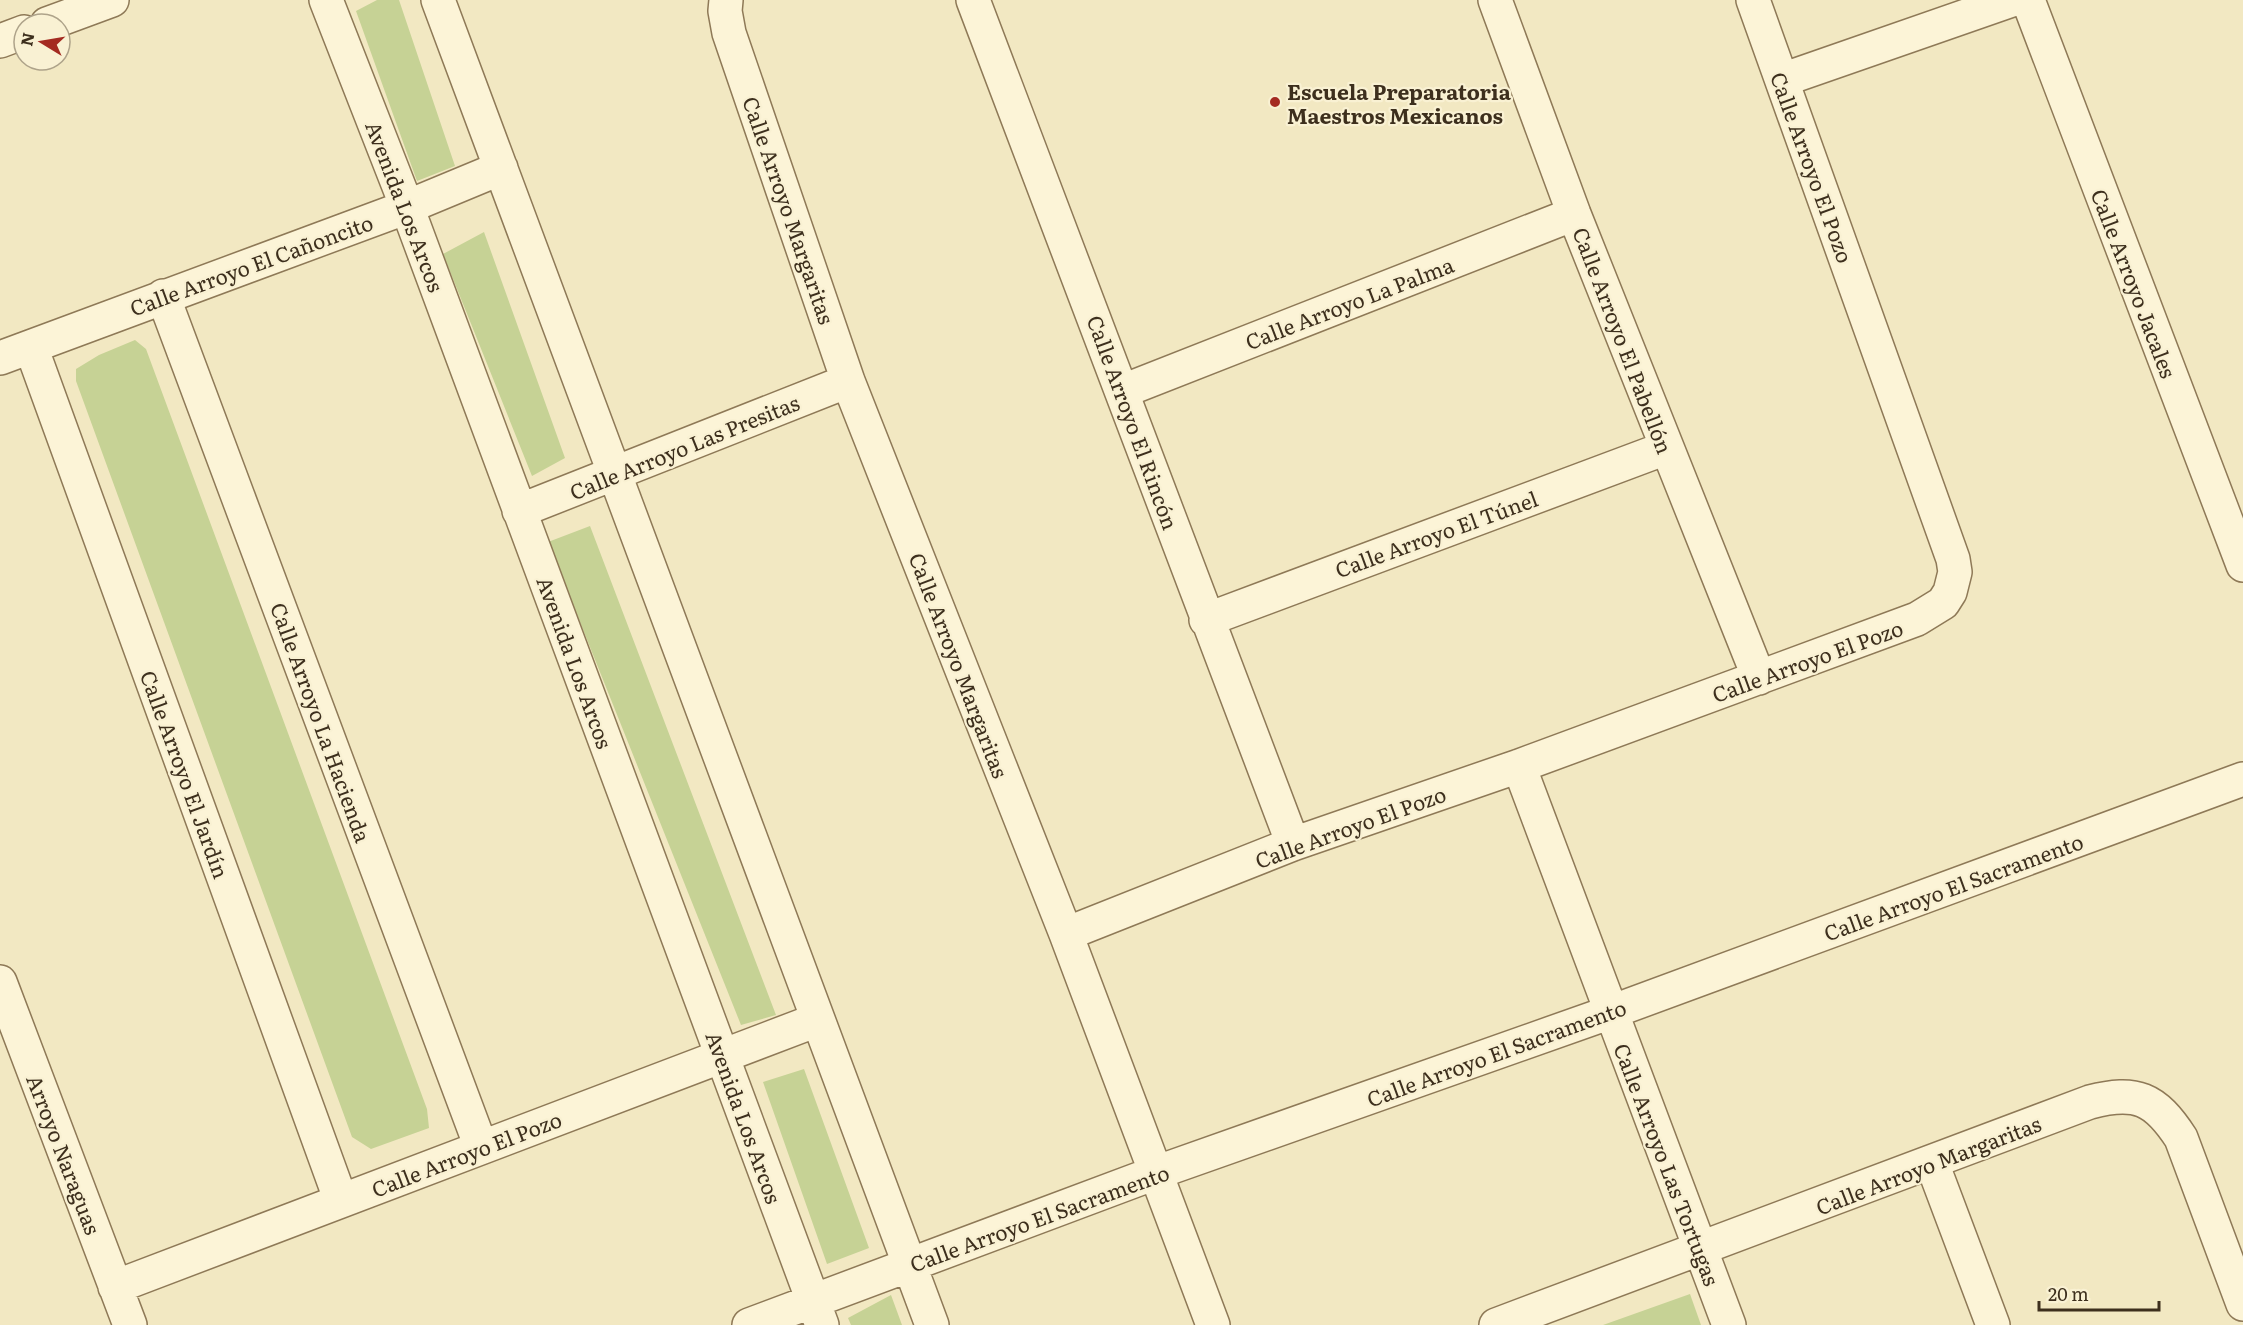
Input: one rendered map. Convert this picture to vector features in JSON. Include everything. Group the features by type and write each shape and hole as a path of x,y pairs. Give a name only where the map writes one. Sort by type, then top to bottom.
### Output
{"street":[{"path":"72,15 112,0"},
{"name":"Avenida Los Arcos","path":"326,0 407,207 817,1313"},
{"path":"438,0 932,1325"},
{"name":"Calle Arroyo Margaritas","path":"726,0 724,11 729,33 848,381 1066,934 1213,1325"},
{"name":"Calle Arroyo El Rincón","path":"973,0 1123,390 1206,620 1293,844"},
{"name":"Calle Arroyo El Pabellón","path":"1495,0 1574,214 1759,678"},
{"name":"Calle Arroyo El Pozo","path":"1066,934 1293,844 1519,766 1917,619 1943,603 1950,592 1955,572 1953,559 1753,0"},
{"path":"1782,80 2012,0"},
{"name":"Calle Arroyo Jacales","path":"2028,0 2243,565"},
{"name":"Calle Arroyo El Cañoncito","path":"0,358 407,207 501,168"},
{"name":"Calle Arroyo La Palma","path":"1123,390 1574,214"},
{"name":"Calle Arroyo La Hacienda","path":"163,296 481,1148"},
{"name":"Calle Arroyo El Jardín","path":"31,346 340,1201"},
{"name":"Calle Arroyo Las Presitas","path":"519,511 848,381"},
{"name":"Calle Arroyo El Túnel","path":"1206,620 1666,448"},
{"name":"Calle Arroyo Las Tortugas","path":"1519,766 1729,1325"},
{"name":"Calle Arroyo El Sacramento","path":"748,1325 817,1313 909,1265 1155,1173 1611,1012 2243,779"},
{"name":"Arroyo Naraguas","path":"0,982 130,1325"},
{"name":"Calle Arroyo El Pozo","path":"115,1287 817,1020"},
{"name":"Calle Arroyo Margaritas","path":"1496,1325 2090,1102 2110,1097 2146,1100 2171,1122 2181,1138 2243,1304"},
{"path":"1932,1163 1993,1325"}],"green space":[{"path":"377,0 399,0 455,166 417,181 356,11"},
{"path":"484,232 565,458 532,476 443,254"},
{"path":"135,340 146,349 427,1109 429,1128 371,1149 352,1137 76,381 76,369 99,355"},
{"path":"590,526 776,1015 741,1025 548,542"},
{"path":"804,1069 869,1248 827,1264 763,1082"},
{"path":"1690,1294 1701,1325 1603,1325"},
{"path":"891,1295 902,1325 851,1325 848,1318"}],"place":[{"name":"Escuela Preparatoria Maestros Mexicanos","path":"1275,102"}]}
